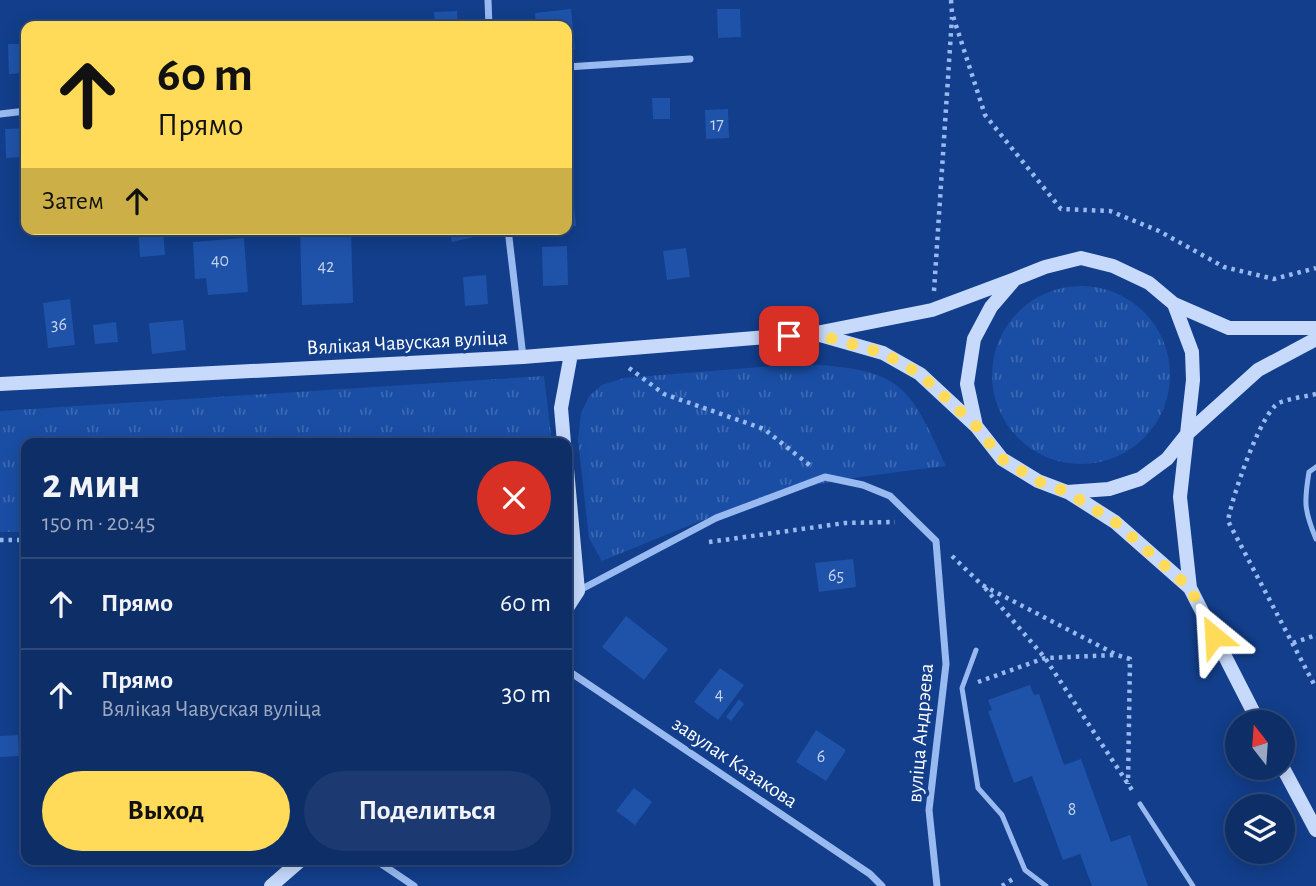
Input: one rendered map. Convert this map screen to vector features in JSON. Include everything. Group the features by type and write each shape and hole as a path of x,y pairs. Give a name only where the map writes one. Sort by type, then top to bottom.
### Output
{"main road":[{"path":"1190,588 1115,522 1067,492 1038,481 1002,459 976,426 967,384 974,339 991,307 1015,279 1045,267 1081,258 1113,267 1149,283 1174,304 1229,328 1316,328"},
{"name":"Вялікая Чавуская вуліца","path":"0,384 523,357 816,334 932,310 1015,279"},
{"path":"1174,304 1192,352 1193,380 1180,497 1190,588 1252,710"},
{"name":"Вялікая Чавуская вуліца","path":"816,334 883,353 920,374 976,426"},
{"path":"1067,492 1109,489 1140,478 1167,459 1187,433 1258,370 1316,339"},
{"path":"564,438 561,408 571,354"},
{"path":"572,524 578,591 572,600"},
{"path":"1289,780 1316,830"},
{"path":"271,886 295,865"}],"street":[{"path":"488,0 489,21"},
{"path":"572,67 690,59"},
{"path":"0,114 21,112"},
{"path":"510,235 523,357"},
{"path":"578,591 716,518 824,477 863,485 890,496 936,541"},
{"name":"вуліца Андрэева","path":"936,541 946,664 929,810 937,886"},
{"name":"завулак Казакова","path":"572,673 870,874 882,886"},
{"path":"383,865 414,886"}],"lane":[{"path":"1316,467 1309,472 1304,500 1316,539"},
{"path":"976,650 962,688 978,788 1002,815 1025,870 1046,886"},
{"path":"1140,804 1193,886"}],"path":[{"path":"932,310 951,0"},
{"path":"952,13 985,115 1061,209 1110,211 1159,230 1224,267 1274,279 1316,268"},
{"path":"606,351 664,394 764,429 824,477"},
{"path":"1316,394 1277,403 1263,421 1230,505 1228,521 1316,688"},
{"path":"705,542 845,523 917,522"},
{"path":"0,540 21,540"},
{"path":"936,541 982,585 1045,658 1140,804"},
{"path":"982,585 1117,655 1130,659 1129,784"},
{"path":"1293,643 1316,635"},
{"path":"962,688 1045,658 1117,655"}],"green space":[{"path":"1081,286 1115,293 1144,312 1163,341 1170,375 1163,409 1144,438 1115,457 1081,464 1047,457 1018,438 999,409 992,375 999,341 1018,312 1047,293"},
{"path":"798,364 856,369 896,385 918,410 946,466 843,480 782,493 714,516 602,561 589,538 578,440 581,413 589,396 602,385 624,378"},
{"path":"544,376 551,438 21,438 21,532 0,532 0,411"}],"building":[{"path":"571,9 575,49 572,49 572,21 536,21 535,13"},
{"path":"717,9 740,9 741,37 718,38"},
{"path":"457,11 458,21 435,21 434,12"},
{"path":"8,44 21,44 21,73 9,74"},
{"path":"652,98 670,98 670,119 653,119"},
{"path":"728,109 729,138 706,139 705,110"},
{"path":"21,128 21,157 6,158 5,129"},
{"path":"572,205 576,226 572,226"},
{"path":"138,235 163,235 165,255 140,257"},
{"path":"300,235 351,235 353,303 302,305"},
{"path":"450,235 483,235 452,242"},
{"path":"244,238 248,292 208,295 206,278 195,279 193,242"},
{"path":"567,246 568,285 543,286 542,247"},
{"path":"686,248 690,277 667,280 663,251"},
{"path":"486,275 488,304 465,306 463,277"},
{"path":"70,299 75,345 48,348 43,303"},
{"path":"183,320 186,350 152,354 149,323"},
{"path":"116,322 118,342 95,344 93,325"},
{"path":"853,559 856,587 819,592 815,563"},
{"path":"626,616 668,649 644,680 602,647"},
{"path":"720,668 744,685 718,720 694,702"},
{"path":"1030,685 1034,695 1039,694 1064,765 1081,759 1111,842 1130,835 1148,886 1092,886 1080,854 1063,860 1032,776 1014,783 988,711 992,710 988,700"},
{"path":"739,699 744,704 731,721 726,717"},
{"path":"816,730 846,750 826,781 796,762"},
{"path":"18,735 19,756 0,757 0,736"},
{"path":"634,788 652,802 635,825 616,811"}],"route":[{"path":"789,336 816,334 883,353 920,374 976,426 1002,459 1038,481 1067,492 1115,522 1190,588 1214,636"}]}
